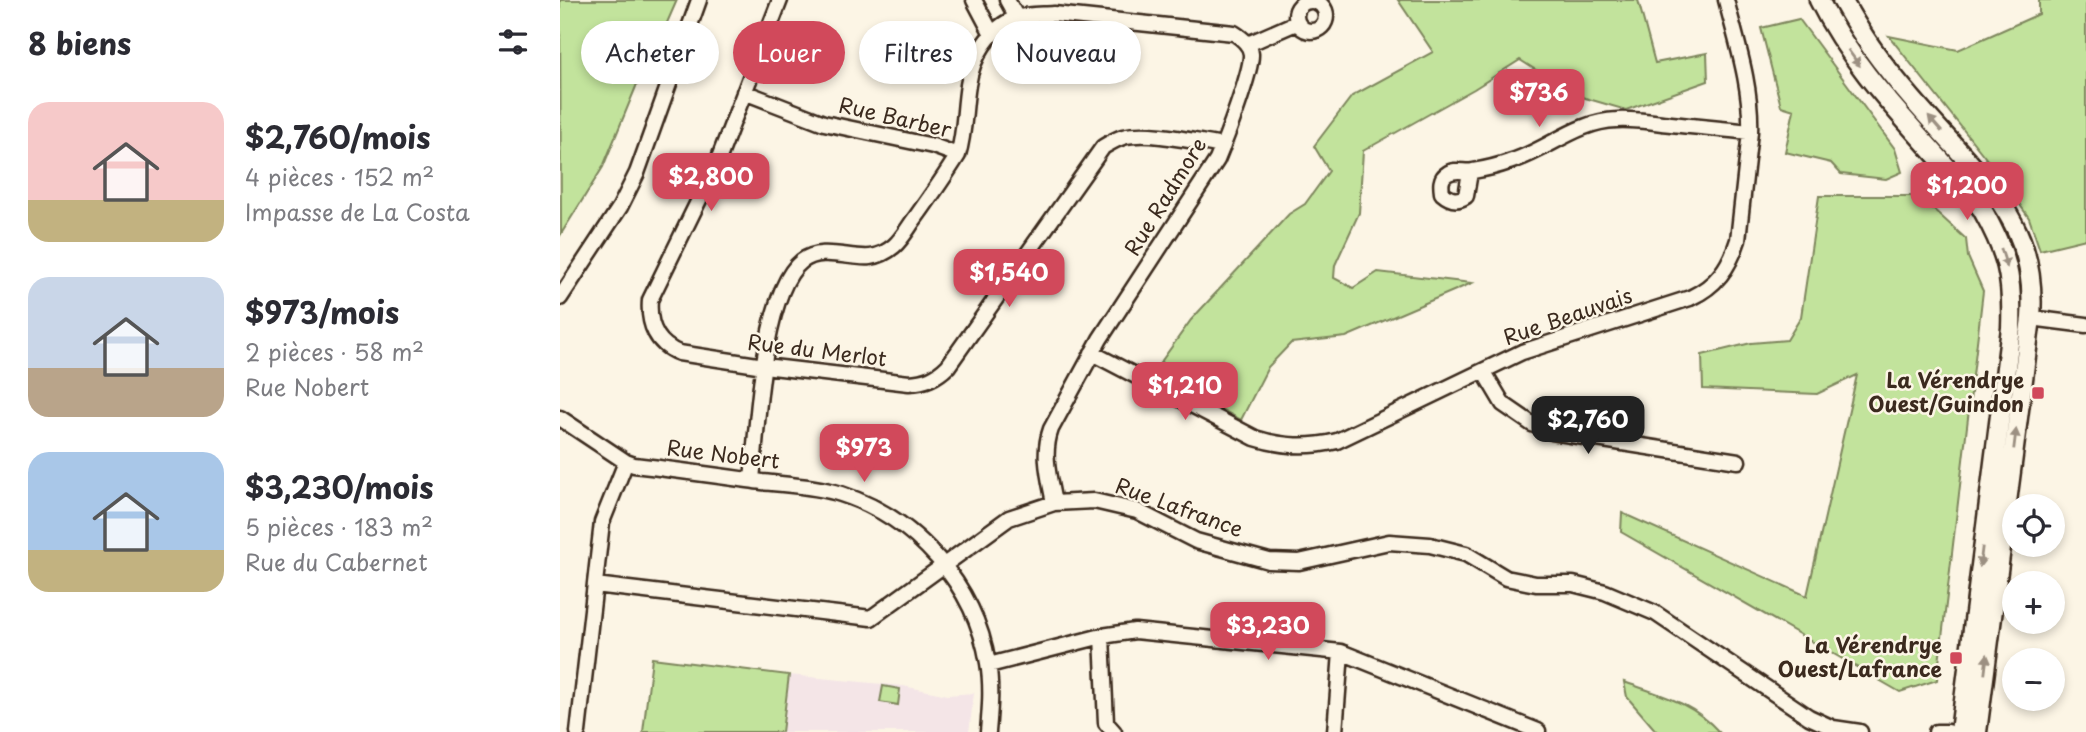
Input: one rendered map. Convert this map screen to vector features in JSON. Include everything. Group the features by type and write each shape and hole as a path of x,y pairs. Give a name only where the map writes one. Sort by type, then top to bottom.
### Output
{"main road":[{"path":"1819,0 1838,35 1870,81 1982,209 2004,256 2011,279 2011,328 1960,732"},
{"path":"1842,0 1886,68 2003,205 2020,237 2032,287 2031,318 1977,732"}],"street":[{"path":"560,298 620,207 637,173 699,0"},
{"name":"Rue du Merlot","path":"780,0 717,163 654,289 649,310 655,332 669,349 691,356 909,383 931,379 948,366 1103,148 1124,136 1135,135 1223,146"},
{"path":"974,0 991,32"},
{"path":"1007,0 1017,18"},
{"name":"Rue Beauvais","path":"1092,353 1255,438 1283,446 1315,445 1337,442 1522,352 1703,292 1716,281 1733,257 1738,240 1750,132 1748,98 1726,0"},
{"path":"1012,21 1034,14 1068,15 1227,31 1248,44 1296,23"},
{"path":"752,480 764,366 776,304 796,268 803,261 819,254 871,257 888,251 895,245 958,155 963,140 970,72 975,58 991,35"},
{"name":"Rue Radmore","path":"1054,503 1046,465 1051,429 1092,353 1217,160 1250,64 1248,44"},
{"name":"Rue Barber","path":"744,92 824,123 933,146 958,155"},
{"path":"1470,172 1525,156 1584,126 1615,120 1750,132"},
{"path":"2031,318 2086,325"},
{"path":"1484,372 1503,404 1532,424 1552,432 1738,461"},
{"name":"Rue Nobert","path":"560,418 625,462 634,465 838,493 857,500 910,530 944,564 964,592 971,608 989,665 991,702 988,732"},
{"path":"578,732 602,522 625,462"},
{"name":"Rue Lafrance","path":"595,585 871,618 1009,517 1054,503 1094,501 1137,511 1196,541 1269,561 1299,562 1389,542 1430,544 1466,554 1506,578 1536,584 1573,584 1605,592 1655,613 1809,718 1833,728 1860,732"},
{"path":"989,665 1102,636 1135,631 1341,652 1538,732"},
{"path":"1102,636 1106,723 1114,732"},
{"path":"1335,732 1341,652"},
{"path":"1936,732 1948,732"}],"shaded area":[{"path":"789,675 903,686 948,695 974,693 969,732 782,732"}],"green space":[{"path":"560,0 677,0 668,21 581,21 581,84 637,84 603,167 561,234"},
{"path":"1398,0 1638,0 1655,63 1707,53 1708,81 1626,110 1575,95 1520,60 1363,151 1359,213 1335,265 1334,278 1353,288 1378,272 1472,283 1346,337 1291,343 1268,367 1241,420 1153,373 1191,320 1289,214 1305,204 1329,171 1314,146 1352,96 1433,52"},
{"path":"2039,0 2086,0 2086,239 2040,250 2029,218 2000,176 1889,36 1958,50 2039,14"},
{"path":"1799,19 1895,149 1902,172 1886,179 1841,174 1831,163 1785,152 1794,110 1781,106 1761,28"},
{"path":"1819,196 1919,196 1966,239 1968,257 1983,291 1937,680 1900,692 1621,532 1622,513 1807,596 1857,375 1817,394 1703,389 1702,355 1751,343 1787,340 1801,317"},
{"path":"652,658 789,675 782,732 643,732"},
{"path":"1624,682 1687,706 1719,732 1657,732 1627,697"},
{"path":"883,686 900,689 898,705 880,702"}],"place":[{"name":"La Vérendrye Ouest/Guindon","path":"2038,393"},
{"name":"La Vérendrye Ouest/Lafrance","path":"1956,658"}]}
